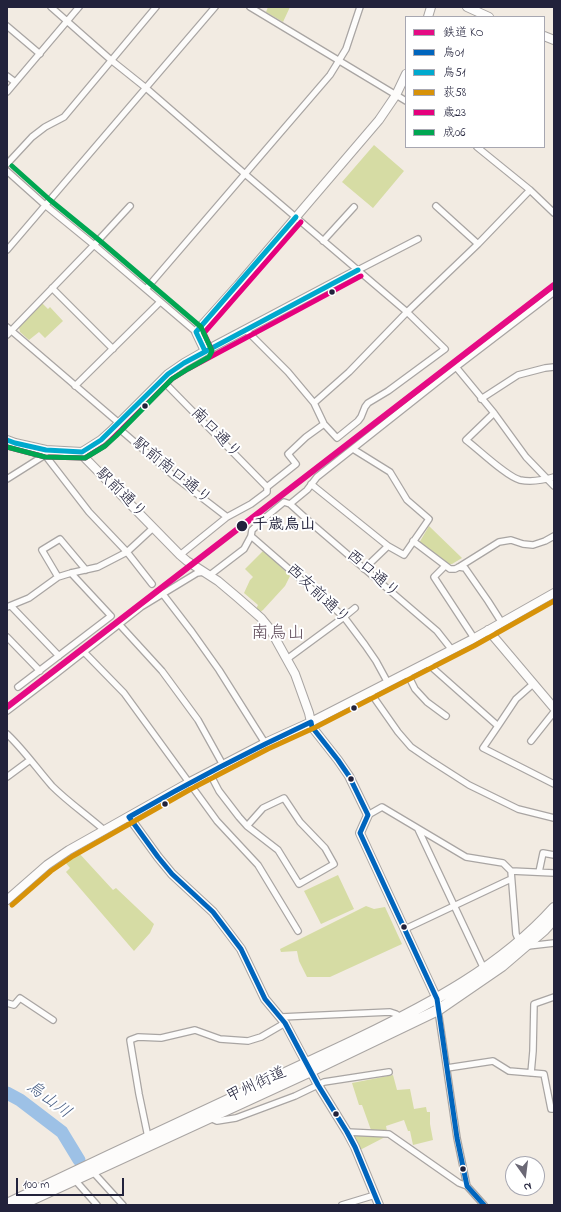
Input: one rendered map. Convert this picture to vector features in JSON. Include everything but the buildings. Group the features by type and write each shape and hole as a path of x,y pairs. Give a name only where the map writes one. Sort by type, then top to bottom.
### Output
{"highway":[{"name":"甲州街道","path":"20,1205 210,1117 437,1004 502,966 554,908"},
{"name":"甲州街道","path":"7,1204 148,1137 309,1067 401,1018 437,1004 484,969 544,930 554,919"}],"street":[{"path":"51,7 111,60 146,88 407,312 445,350 368,404 358,421 337,438 324,424 314,403 288,372 246,330"},
{"path":"8,89 80,7"},
{"path":"7,164 32,137 45,127 64,118 156,7"},
{"path":"7,250 215,7"},
{"path":"250,7 405,101"},
{"path":"146,290 330,75 346,49 360,7"},
{"path":"467,7 488,16"},
{"path":"7,26 40,54"},
{"path":"7,76 15,82"},
{"path":"196,332 379,120 396,95 405,76"},
{"path":"478,148 530,190 554,213"},
{"path":"7,171 45,205 196,332 205,351"},
{"path":"314,403 349,372 407,312 478,244 530,190"},
{"path":"8,331 94,245 130,206"},
{"path":"436,206 478,244"},
{"path":"323,241 354,207"},
{"path":"7,440 45,453 82,452 101,440 176,368 205,351 418,239"},
{"path":"52,288 113,349"},
{"path":"208,574 244,549 251,536 252,530 284,502 290,504 307,490 317,477 554,292"},
{"path":"75,386 160,302"},
{"name":"駅前南口通り","path":"8,331 75,386 175,477 228,517"},
{"path":"456,367 494,413 526,457 554,486"},
{"path":"481,398 518,374 554,367"},
{"name":"南口通り","path":"162,380 267,487"},
{"path":"494,413 466,440 518,480 527,481 554,477"},
{"path":"180,555 228,517 251,504 267,492 267,487 296,464 288,454 306,437 324,424"},
{"path":"311,484 388,546 404,555 430,518 407,500 390,472 353,449"},
{"name":"駅前通り","path":"82,452 85,458 180,555 208,574"},
{"path":"7,479 45,453"},
{"path":"45,453 89,512 127,552 152,584"},
{"name":"西口通り","path":"290,504 437,632 452,650"},
{"path":"59,656 9,607 30,598 58,577 98,567 127,552 153,528"},
{"name":"西友前通り","path":"251,536 344,617 376,661 388,683"},
{"path":"413,542 450,569 454,569 499,542 510,540 533,545 546,541 554,536"},
{"path":"58,577 42,550 60,539 86,570"},
{"path":"364,569 388,546"},
{"path":"446,566 434,577 474,638"},
{"path":"459,567 465,568 502,623"},
{"path":"7,711 141,607 162,593 197,573 202,572 208,574 261,618 270,629 295,674 309,713 312,727 349,776 368,814"},
{"path":"18,687 111,616 71,573"},
{"path":"162,593 214,663 265,743"},
{"path":"7,900 51,862 104,830 188,783 265,743 311,722 452,650 554,593"},
{"path":"287,659 355,608"},
{"path":"120,624 162,671 198,720 224,765"},
{"path":"488,630 554,708"},
{"path":"7,636 40,670"},
{"path":"84,652 124,693 217,821 258,864 298,931"},
{"path":"427,663 498,726"},
{"path":"407,673 415,689 427,702 446,716"},
{"path":"533,684 516,699 483,748 554,784"},
{"path":"370,692 398,732 411,747 469,786 518,809 554,818"},
{"path":"531,741 554,712"},
{"path":"7,734 65,798 104,830"},
{"path":"7,777 30,760"},
{"path":"209,772 219,790 239,817 247,826 278,850 299,884 334,864 325,848 300,822 284,798 263,808 247,826"},
{"path":"467,1186 457,1138 437,1004 405,929 360,833 368,814 382,807 466,856 503,863 511,871 554,873"},
{"path":"129,816 172,874 213,912 241,948 265,999 283,1020 318,1084 347,1132 355,1147 379,1205"},
{"path":"418,828 484,969"},
{"path":"539,872 543,852 554,855"},
{"path":"511,871 516,934 522,944 554,943"},
{"path":"405,929 511,879"},
{"path":"531,1073 534,1004 554,997"},
{"path":"7,1003 14,1005 20,998 53,1020"},
{"path":"148,1137 130,1040 138,1037 161,1038 195,1030 220,1039 248,1041 261,1037 283,1020 390,1012 401,1018"},
{"path":"447,1068 493,1061 509,1071 544,1074 551,1109 554,1109"},
{"path":"210,1117 217,1121 236,1118 295,1096 318,1084 389,1072"},
{"path":"347,1132 389,1134 459,1183 467,1186 484,1205"},
{"path":"93,1172 123,1205"},
{"path":"75,1180 97,1205"},
{"path":"342,1205 375,1195"}],"green space":[{"path":"268,7 290,7 283,22 266,12"},
{"path":"374,145 404,171 373,208 342,182"},
{"path":"42,303 48,309 50,307 63,321 45,338 39,332 29,340 20,332 19,327"},
{"path":"429,526 462,558 452,564 446,564 419,543"},
{"path":"264,550 290,576 285,586 259,613 256,609 258,605 244,593 253,577 245,569"},
{"path":"78,852 113,890 116,888 154,924 150,933 134,951 66,872 70,868 64,861"},
{"path":"338,875 354,909 321,924 304,891"},
{"path":"366,906 374,909 385,907 402,944 330,977 307,977 299,961 297,951 281,952 280,949"},
{"path":"393,1075 397,1090 410,1089 414,1109 426,1107 427,1112 430,1112 430,1124 433,1140 413,1145 410,1131 408,1131 404,1120 386,1126 387,1131 371,1130 362,1105 359,1105 352,1083"},
{"path":"352,1136 387,1136 360,1150 358,1144"}],"waterway":[{"name":"烏山川","path":"7,1093 20,1100 62,1132 79,1160"}],"rail line":[{"name":"KO","path":"7,707 554,285"}],"transit line":[{"name":"成06","path":"7,447 45,457 85,458 105,446 172,379 209,357 212,351 201,327 50,200 12,166"},
{"name":"烏51","path":"205,351 196,332 296,217"},
{"name":"歳23","path":"211,348 204,333 301,222"},
{"name":"烏51","path":"7,440 46,450 82,452 101,440 168,374 184,363 358,270"},
{"name":"歳23","path":"7,447 45,457 85,458 106,445 172,379 361,276"},
{"name":"荻58","path":"12,905 51,871 73,856 191,789 474,646 554,601"},
{"name":"烏01","path":"379,1205 355,1147 347,1132 318,1085 285,1023 265,999 241,949 213,912 172,874 129,817 219,768 311,722 312,727 349,776 368,815 360,833 437,999 457,1138 467,1186 484,1205"}],"place":[{"name":"千歳烏山","path":"242,526"}],"district":[{"name":"南烏山","path":"278,635"}]}
